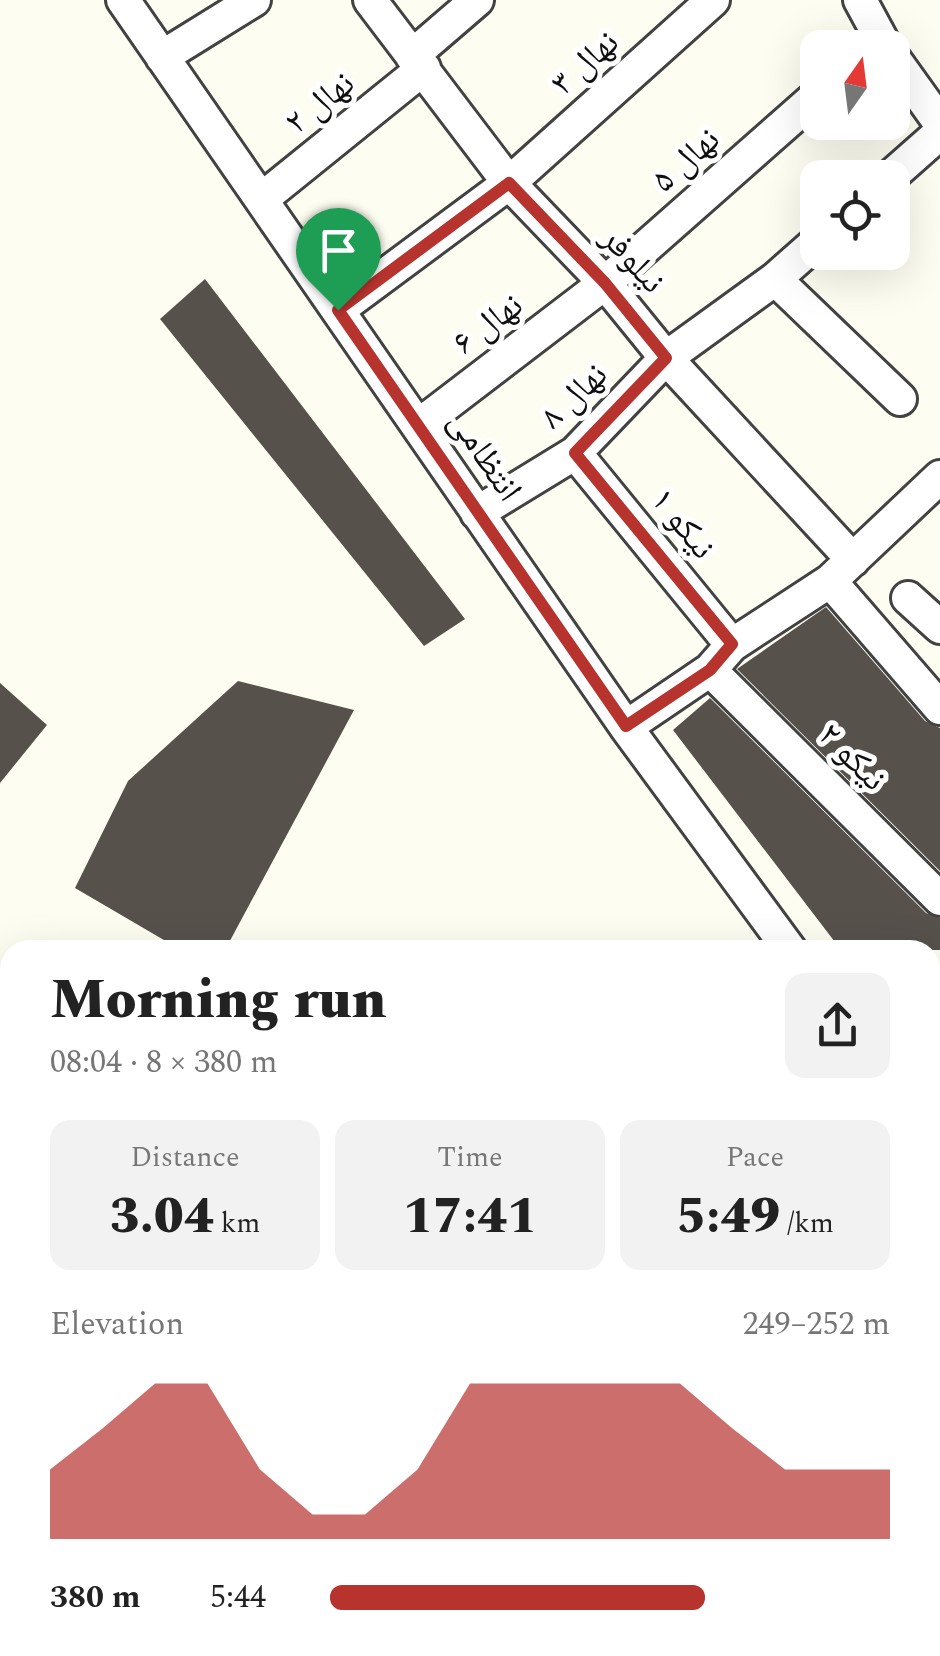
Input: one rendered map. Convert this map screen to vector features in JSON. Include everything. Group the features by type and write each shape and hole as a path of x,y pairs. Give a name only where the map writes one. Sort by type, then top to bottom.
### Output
{"street":[{"name":"انتظامی","path":"123,0 626,726 783,940"},
{"path":"162,57 254,0"},
{"name":"نیلوفر","path":"370,0 509,183 605,283 842,570 940,708"},
{"name":"نهال ۲","path":"263,198 418,62 477,0"},
{"name":"نهال ۳","path":"338,310 509,183 713,0"},
{"path":"863,1 875,30"},
{"path":"910,85 940,124"},
{"name":"نهال ۵","path":"605,283 800,111"},
{"path":"909,160 940,133"},
{"name":"نهال ۸","path":"478,513 575,453 666,358 800,256"},
{"path":"775,278 900,399"},
{"name":"نهال ۶","path":"418,426 605,283"},
{"name":"نیکو ۱","path":"575,453 732,644"},
{"path":"626,726 710,670 732,644 842,570 940,477"},
{"path":"908,598 940,627"},
{"name":"نیکو ۲","path":"710,670 940,899"}],"building":[{"path":"205,279 465,619 424,646 160,319"},
{"path":"826,607 925,721 940,728 940,871 737,669"},
{"path":"238,681 354,710 230,940 164,940 75,888 128,781"},
{"path":"0,683 47,725 0,783"},
{"path":"710,698 926,913 940,918 940,940 833,940 673,730"}],"route":[{"path":"509,183 605,283 666,358 575,453 732,644 710,670 626,726 338,310 509,183"}]}
